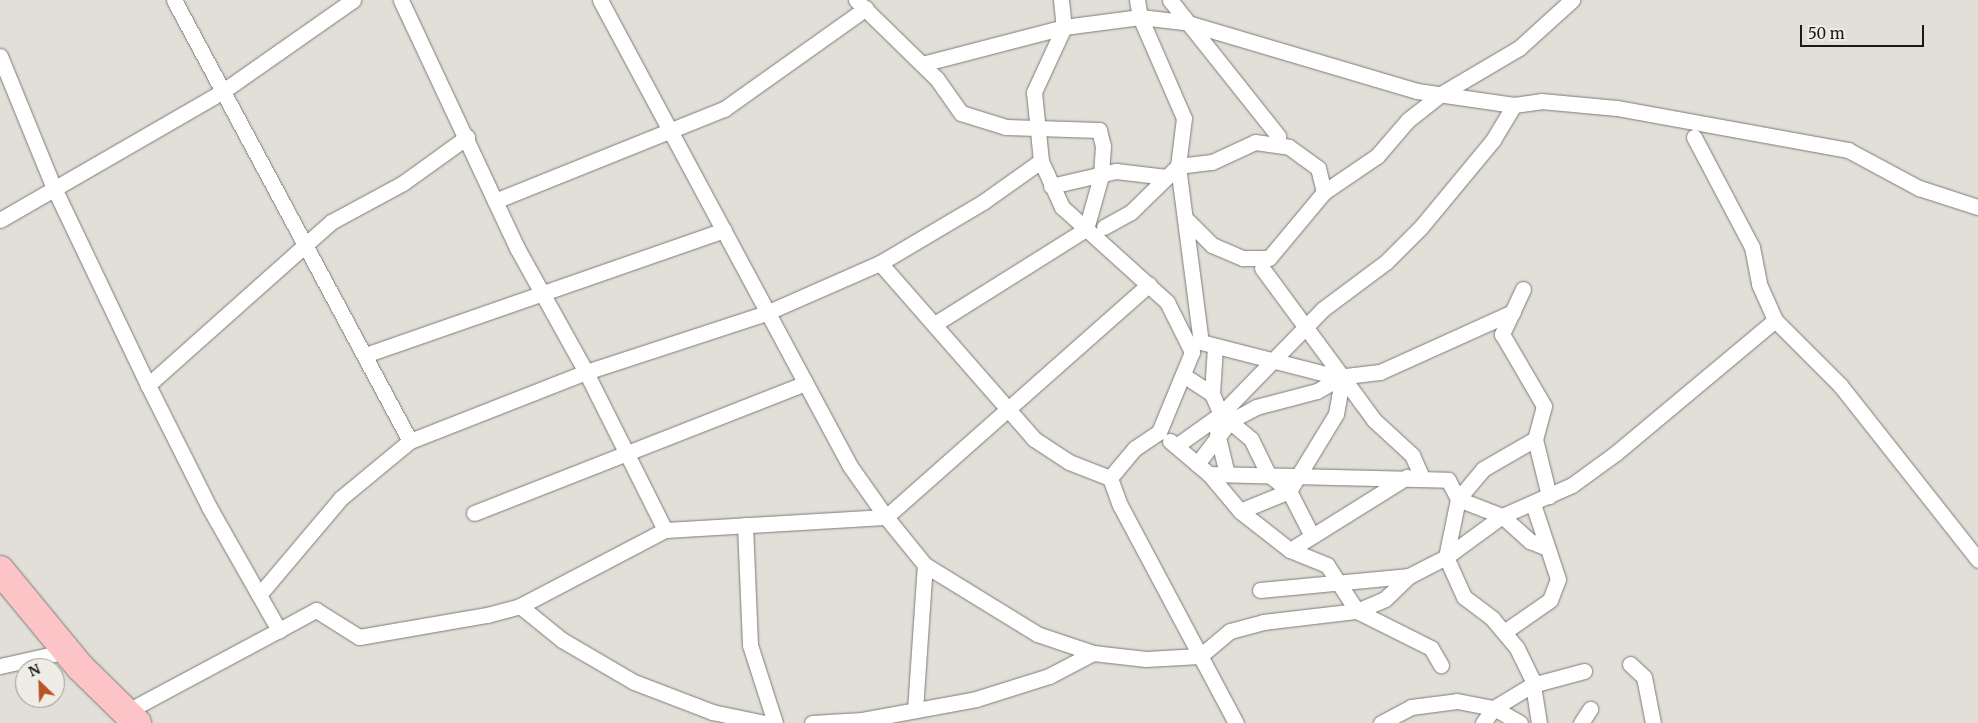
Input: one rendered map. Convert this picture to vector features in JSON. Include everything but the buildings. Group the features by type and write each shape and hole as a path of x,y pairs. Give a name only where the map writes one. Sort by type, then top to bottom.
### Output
{"highway":[{"path":"0,570 67,651 132,717"}],"street":[{"path":"174,0 410,441"},
{"path":"0,220 222,91 353,0"},
{"path":"401,0 496,201 542,293 586,372 665,530"},
{"path":"600,0 673,133 766,313 850,466 886,517 925,565 1037,634 1093,653 1146,659 1200,656 1238,629 1357,611 1385,599 1409,576 1446,558 1502,516 1549,496 1616,453 1775,320"},
{"path":"1061,0 1064,27 1034,92 1035,129 1041,160 1062,207 1167,302 1192,352 1159,432 1135,448 1110,478"},
{"path":"1137,0 1140,17 1184,118 1178,166 1201,342 1276,362 1343,376 1380,372 1513,312"},
{"path":"1170,0 1184,22 1278,136"},
{"path":"1186,219 1212,245 1243,258 1269,258 1324,192 1377,156 1408,120 1441,94 1519,48 1572,0"},
{"path":"496,201 673,133 740,98 861,4 922,64 961,113 991,125 1035,129 1099,130 1101,176 1086,229 936,324"},
{"path":"922,64 1064,27 1140,17 1184,22 1441,94 1514,105 1541,101 1617,108 1848,150 1919,188 1978,207"},
{"path":"0,56 54,188 148,385 279,630"},
{"path":"1198,464 1226,417 1323,309 1386,262 1421,227 1493,140 1514,105"},
{"path":"148,385 331,222 403,184 467,137"},
{"path":"1694,137 1752,247 1759,284 1775,320 1840,384 1978,560"},
{"path":"1104,227 1131,212 1178,166 1212,162 1255,142 1289,147 1318,168 1324,192"},
{"path":"259,594 341,498 410,441 586,372 766,313 880,263 983,202 1041,160"},
{"path":"1052,186 1139,170 1167,177"},
{"path":"365,355 724,230"},
{"path":"880,263 936,324 1034,439 1069,462 1110,478 1120,505 1236,723"},
{"path":"1262,268 1374,420 1412,455 1414,477"},
{"path":"132,717 316,610 359,637 520,606 665,530 886,517 1010,410 1149,284"},
{"path":"1524,289 1502,334 1544,406 1535,439 1549,496"},
{"path":"1212,394 1215,346"},
{"path":"1183,375 1212,394 1226,417 1251,439 1268,474 1289,491 1311,534"},
{"path":"1176,446 1226,417 1317,391 1343,376"},
{"path":"1240,511 1289,491 1296,474 1336,414 1343,376"},
{"path":"474,513 805,383"},
{"path":"1159,432 1209,474 1240,511 1290,550 1327,565 1357,611 1431,648 1441,665"},
{"path":"1217,433 1226,474"},
{"path":"1535,439 1484,469 1458,499 1446,558 1464,597 1504,632 1517,648 1532,685 1539,723"},
{"path":"1209,474 1296,474 1414,477 1448,480 1458,499 1502,516 1530,541 1547,548"},
{"path":"1290,550 1311,534 1414,477"},
{"path":"1504,632 1550,600 1558,578 1533,504"},
{"path":"745,525 750,646 775,723"},
{"path":"915,710 925,565"},
{"path":"1260,590 1338,580 1409,576"},
{"path":"520,606 562,640 634,682 712,712 764,723"},
{"path":"0,666 67,651"},
{"path":"812,723 915,710 976,699 1049,676 1093,653"},
{"path":"1630,664 1644,677 1653,723"},
{"path":"1483,723 1494,708 1532,685 1584,671"},
{"path":"1381,723 1411,706 1457,701 1494,708 1520,723"}]}
